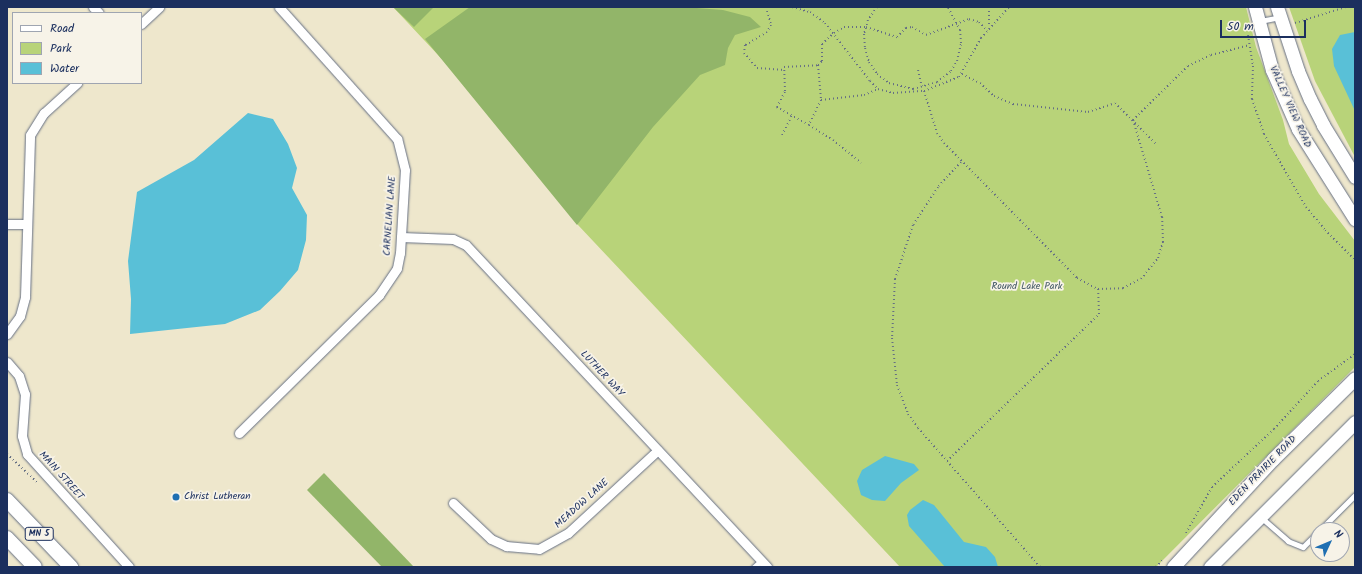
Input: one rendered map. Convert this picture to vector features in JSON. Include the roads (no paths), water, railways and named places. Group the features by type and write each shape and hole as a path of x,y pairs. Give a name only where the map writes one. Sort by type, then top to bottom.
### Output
{"main road":[{"name":"VALLEY VIEW ROAD","path":"1255,7 1272,70 1298,129 1317,163 1355,219"},
{"path":"1278,12 1298,71 1323,125 1355,177"},
{"name":"EDEN PRAIRIE ROAD","path":"1173,567 1273,459 1355,378"},
{"path":"1210,567 1354,424"},
{"name":"MN 5","path":"7,500 71,567"},
{"name":"MN 5","path":"7,538 35,567"}],"street":[{"path":"142,23 159,7"},
{"name":"CARNELIAN LANE","path":"239,433 379,295 396,268 401,236 405,170 397,140 279,7"},
{"path":"7,334 20,316 25,297 30,135 44,113 76,84"},
{"path":"7,224 27,224"},
{"name":"LUTHER WAY","path":"401,236 453,239 466,245 658,450 761,565"},
{"name":"MAIN STREET","path":"7,362 19,376 25,394 22,436 27,454 129,567"},
{"name":"MEADOW LANE","path":"453,504 491,539 506,546 539,549 568,533 658,450"}],"lane":[{"path":"1258,22 1278,12"},
{"path":"1328,522 1355,495"},
{"path":"1260,516 1288,541 1302,547 1310,539"}],"water":[{"path":"1355,32 1355,111 1334,66 1332,49 1340,35"},
{"path":"248,113 273,119 288,144 297,168 292,188 307,215 306,240 298,270 280,291 260,310 225,324 130,334 131,299 128,261 137,192 194,160"},
{"path":"885,456 914,464 919,470 901,483 885,501 872,500 861,495 857,481 862,470"},
{"path":"923,500 934,505 964,542 986,547 995,557 998,567 945,567 909,526 907,515 910,510"}],"place":[{"name":"Christ Lutheran","path":"176,497"}],"park label":[{"name":"Round Lake Park","path":"1027,287"}]}
